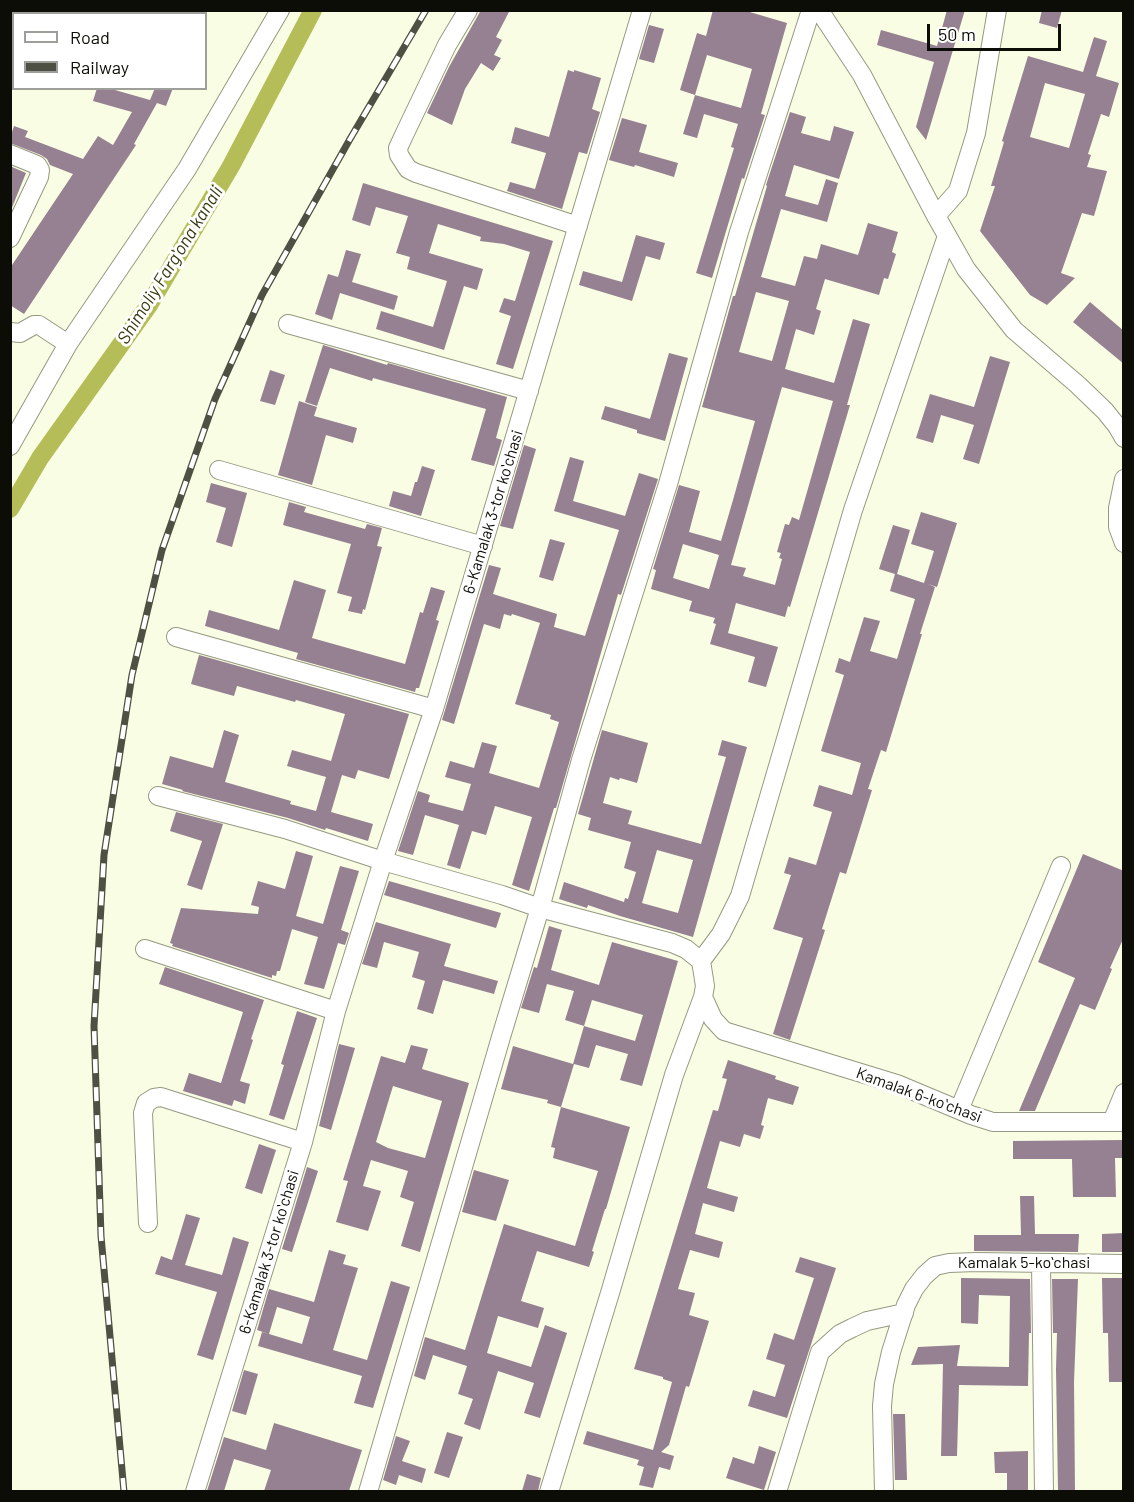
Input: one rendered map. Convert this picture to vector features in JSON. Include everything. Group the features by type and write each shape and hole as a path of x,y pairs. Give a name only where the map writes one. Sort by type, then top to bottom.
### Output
{"street":[{"path":"10,446 68,344 187,169 280,10"},
{"path":"468,10 447,45 405,133 399,148 399,155 408,169 416,173 578,226"},
{"name":"6-Kamalak 3-tor koʻchasi","path":"195,1491 303,1142 336,1011 434,709 642,10"},
{"path":"368,1491 540,908 581,760 668,484 740,232 812,10"},
{"path":"819,10 862,75 966,269 1014,330 1105,411 1124,438"},
{"path":"936,216 958,191 976,133 997,10"},
{"path":"10,154 37,165 40,170 39,177 10,238"},
{"path":"701,961 721,934 740,896 854,510 947,236"},
{"path":"288,324 529,391"},
{"path":"10,332 20,333 34,325 39,325 68,344"},
{"path":"219,470 483,546"},
{"path":"1124,479 1118,508 1118,527 1124,543"},
{"path":"176,637 434,709"},
{"path":"158,796 285,829 540,908 672,943 686,949 701,961 705,986 703,997 674,1075 549,1491"},
{"path":"959,1110 1061,866"},
{"path":"145,949 336,1011"},
{"name":"Kamalak 6-koʻchasi","path":"703,997 713,1019 724,1031 897,1084 993,1122 1118,1122"},
{"path":"1118,1122 1124,1093"},
{"path":"148,1222 143,1113 146,1103 153,1098 161,1096 303,1142"},
{"name":"Kamalak 5-koʻchasi","path":"884,1491 882,1406 884,1384 891,1352 904,1313 914,1289 924,1276 935,1266 958,1262 1124,1264"},
{"path":"1041,1263 1044,1491"},
{"path":"777,1491 820,1352 840,1334 867,1321 904,1313"}],"building":[{"path":"481,10 510,10 496,37 502,40 494,55 501,58 493,71 481,63 465,89 452,125 427,113 449,67"},
{"path":"713,10 743,10 787,23 761,114 765,115 744,179 742,178 712,278 696,273 734,148 731,147 738,124 704,114 697,138 683,134 695,95 680,90 697,33 706,36","holes":["707,55 752,69 741,108 695,95"]},
{"path":"947,10 965,10 926,140 916,127 934,62 877,45 881,30 937,46"},
{"path":"1042,10 1062,10 1057,28 1039,23"},
{"path":"649,25 664,29 654,63 639,59"},
{"path":"1094,37 1107,41 1096,76 1119,83 1109,117 1101,114 1088,154 1091,155 1087,167 1107,171 1094,216 1082,213 1061,273 1075,278 1047,305 1030,295 980,231 995,186 991,186 1004,142 1002,141 1028,56 1083,72","holes":["1045,83 1085,94 1069,148 1030,137"]},
{"path":"568,70 601,78 592,109 600,112 587,154 579,152 562,209 507,191 510,182 535,189 546,153 511,143 515,127 549,137"},
{"path":"96,90 115,90 150,100 154,90 172,90 166,106 157,103 134,144 136,145 24,314 10,305 10,268 73,174 50,165 41,155 10,143 10,132 14,126 28,131 25,137 83,159 98,136 113,145 132,112 93,101"},
{"path":"790,112 806,117 801,133 830,141 834,126 854,132 839,179 794,165 785,196 818,205 826,179 838,183 827,222 781,209 761,277 795,286 804,256 817,259 821,244 858,255 868,223 898,232 892,252 896,254 888,279 884,278 879,295 825,279 816,309 821,311 814,335 796,329 785,369 834,383 853,319 870,324 847,405 850,405 790,607 788,606 785,617 736,603 728,633 778,647 766,687 748,682 755,657 710,644 716,624 713,623 715,618 689,611 692,601 651,589 656,570 653,569 679,485 700,491 689,532 721,541 733,500 755,421 702,407 766,185","holes":["756,292 789,301 772,361 739,352","782,387 833,401 799,520 792,517 789,525 785,524 777,552 781,553 779,558 782,559 775,585 743,576 746,568 731,565","683,544 719,555 709,589 673,578"]},
{"path":"622,118 647,125 639,152 678,163 674,177 609,160"},
{"path":"10,166 26,173 11,210 10,210"},
{"path":"363,183 553,241 513,369 496,364 511,316 499,312 504,298 515,301 530,252 504,244 480,241 481,237 438,224 429,253 483,269 477,290 464,286 444,350 376,329 381,311 433,327 447,281 407,269 410,257 396,253 408,216 376,207 370,226 352,220"},
{"path":"636,235 665,243 660,260 646,256 632,301 579,285 583,271 622,282"},
{"path":"346,250 361,254 352,282 398,296 394,310 340,293 332,320 315,314 328,274 338,277"},
{"path":"1090,302 1124,331 1124,364 1073,322"},
{"path":"323,345 387,365 388,363 507,397 496,438 502,440 494,466 471,460 486,409 373,378 372,381 330,368 317,406 305,402"},
{"path":"669,353 688,358 665,441 601,419 605,406 650,419"},
{"path":"990,356 1010,362 979,464 963,459 974,425 941,415 933,443 916,438 930,394 974,407"},
{"path":"270,370 285,375 275,405 260,401"},
{"path":"299,401 317,407 314,416 357,428 353,443 326,435 312,485 278,475"},
{"path":"524,445 536,449 513,529 500,526"},
{"path":"570,457 584,461 573,501 625,516 639,473 658,479 621,595 618,594 556,808 554,808 529,891 512,885 532,817 495,806 486,835 472,831 460,869 447,865 459,825 425,815 413,855 398,851 418,791 430,795 428,802 463,811 471,784 445,777 450,761 474,768 482,742 497,746 489,773 539,788 559,722 550,719 551,715 515,704 540,623 512,614 511,616 504,614 500,629 484,624 454,724 442,720 489,565 501,568 493,594 557,614 554,627 585,636 619,530 554,511"},
{"path":"422,466 435,470 421,516 389,506 393,491 411,496"},
{"path":"211,483 247,493 232,547 216,542 226,508 206,502"},
{"path":"289,502 306,507 304,512 365,529 367,524 382,528 377,546 382,547 362,614 348,611 352,597 337,593 351,544 283,525"},
{"path":"921,512 957,523 937,587 928,584 935,587 920,634 922,634 886,752 881,750 868,789 872,790 846,874 840,872 822,929 825,930 790,1040 773,1034 803,938 773,929 791,875 784,873 789,857 816,865 832,812 813,806 819,785 852,795 861,763 821,751 844,675 835,672 839,658 850,662 864,617 880,621 870,651 897,659 915,599 890,591 895,574 879,569 893,525 910,530 897,574 924,583 934,551 911,544"},
{"path":"550,539 565,543 553,581 539,577"},
{"path":"294,580 326,590 312,638 405,664 420,612 423,613 431,587 445,591 436,620 439,621 419,688 416,688 415,692 296,659 298,653 205,626 209,610 279,630"},
{"path":"199,655 409,714 389,779 358,770 355,779 342,775 331,812 373,824 368,841 162,784 170,756 213,768 224,730 239,735 225,782 291,801 290,804 316,811 326,777 287,766 292,750 331,761 345,714 237,686 234,696 191,684"},
{"path":"602,730 648,743 637,783 610,777 603,803 632,811 628,824 701,844 726,757 718,755 722,740 747,747 693,937 588,905 587,908 559,899 564,882 624,902 625,898 628,899 636,872 624,868 631,842 588,830 591,818 578,814","holes":["657,850 693,860 678,913 642,903"]},
{"path":"176,812 223,824 202,890 187,885 202,841 170,831"},
{"path":"296,851 313,856 296,916 323,924 340,866 359,871 341,930 349,933 345,945 338,943 324,989 304,984 318,937 292,929 280,971 277,971 276,976 272,975 272,978 172,946 173,944 170,943 181,908 258,914 259,907 251,905 258,881 285,889"},
{"path":"1083,854 1124,871 1124,937 1095,1010 1080,1004 1035,1111 1019,1111 1075,978 1038,962"},
{"path":"389,881 501,913 496,928 384,895"},
{"path":"376,922 451,944 444,966 498,981 494,994 443,980 433,1014 417,1009 425,981 412,977 419,952 384,942 377,968 362,964"},
{"path":"549,926 562,930 551,970 599,985 612,942 678,961 642,1086 620,1080 628,1054 596,1045 589,1068 574,1064 561,1107 547,1103 548,1100 501,1089 513,1046 573,1064 584,1026 565,1020 574,991 547,984 539,1013 521,1008 534,967 537,968","holes":["592,1000 643,1015 635,1041 584,1026"]},
{"path":"165,967 264,1000 240,1081 250,1084 245,1104 234,1100 232,1106 183,1091 189,1073 221,1083 243,1012 159,984"},
{"path":"297,1011 317,1018 284,1120 269,1115"},
{"path":"339,1044 355,1048 331,1130 319,1126"},
{"path":"411,1045 428,1049 422,1069 469,1083 420,1252 401,1246 414,1202 400,1197 408,1171 371,1160 363,1186 381,1191 368,1231 336,1222 348,1181 343,1180 381,1056 405,1063","holes":["393,1086 442,1101 425,1158 388,1148 376,1142"]},
{"path":"728,1060 776,1076 775,1079 799,1087 793,1105 768,1098 760,1139 744,1134 740,1147 720,1141 707,1188 738,1197 734,1212 703,1203 695,1234 723,1242 719,1258 690,1250 678,1289 695,1293 689,1315 709,1321 689,1387 686,1386 669,1445 661,1452 674,1456 670,1470 659,1467 653,1488 639,1485 644,1467 637,1465 639,1460 583,1444 587,1431 653,1450 672,1382 663,1377 634,1369 713,1110 718,1111 727,1079 722,1078"},
{"path":"561,1107 630,1127 589,1267 537,1251 521,1301 544,1308 538,1328 498,1316 487,1353 531,1367 545,1325 567,1333 540,1418 524,1413 534,1383 498,1371 480,1430 464,1424 473,1399 458,1394 467,1366 433,1355 425,1380 414,1376 425,1337 465,1350 504,1224 575,1246 598,1171 553,1158 555,1148 551,1147"},
{"path":"1124,1140 1124,1158 1115,1158 1116,1197 1073,1197 1072,1159 1013,1159 1013,1141"},
{"path":"259,1144 276,1150 262,1194 245,1188"},
{"path":"307,1167 318,1171 292,1252 282,1249"},
{"path":"474,1170 509,1180 496,1221 462,1212"},
{"path":"1020,1196 1034,1196 1035,1234 1079,1234 1078,1252 974,1251 974,1235 1021,1235"},
{"path":"186,1214 200,1218 185,1265 222,1275 233,1237 249,1242 213,1360 197,1355 217,1292 155,1274 161,1256 172,1260"},
{"path":"1124,1233 1124,1252 1102,1252 1102,1234"},
{"path":"329,1250 346,1255 343,1264 358,1268 333,1350 367,1360 391,1281 410,1287 373,1408 354,1403 362,1376 258,1346 262,1332 269,1334 257,1330 269,1289 314,1302","holes":["277,1307 310,1317 302,1344 269,1334"]},
{"path":"800,1257 836,1268 787,1418 748,1406 753,1390 775,1397 785,1365 766,1359 774,1333 794,1340 814,1278 795,1272"},
{"path":"961,1278 1030,1279 1031,1333 1029,1333 1028,1386 959,1385 957,1456 941,1456 943,1364 911,1365 918,1347 960,1345 957,1366 1009,1367 1010,1296 979,1295 978,1324 961,1323"},
{"path":"1102,1278 1124,1278 1124,1382 1109,1382 1108,1333 1103,1333"},
{"path":"1052,1279 1078,1279 1074,1382 1075,1491 1058,1491 1057,1333 1053,1333"},
{"path":"244,1370 258,1374 246,1415 232,1411"},
{"path":"893,1414 905,1414 907,1480 895,1480"},
{"path":"274,1423 362,1450 349,1491 264,1491 271,1470 234,1459 224,1491 207,1491 224,1437 266,1450"},
{"path":"447,1432 463,1437 449,1478 434,1473"},
{"path":"396,1436 410,1441 402,1461 426,1469 422,1483 399,1475 396,1485 383,1480"},
{"path":"759,1446 776,1452 764,1490 726,1478 733,1457 754,1464"},
{"path":"1028,1451 1028,1491 1007,1491 1007,1473 995,1473 994,1452"},
{"path":"527,1474 541,1478 538,1491 522,1491"}],"waterway":[{"name":"Shimoliy Fargʻona kanali","path":"10,509 40,458 149,305 231,166 313,10"}],"railway":[{"path":"124,1492 101,1236 94,1026 104,855 132,675 162,550 215,399 262,295 426,10"}]}
